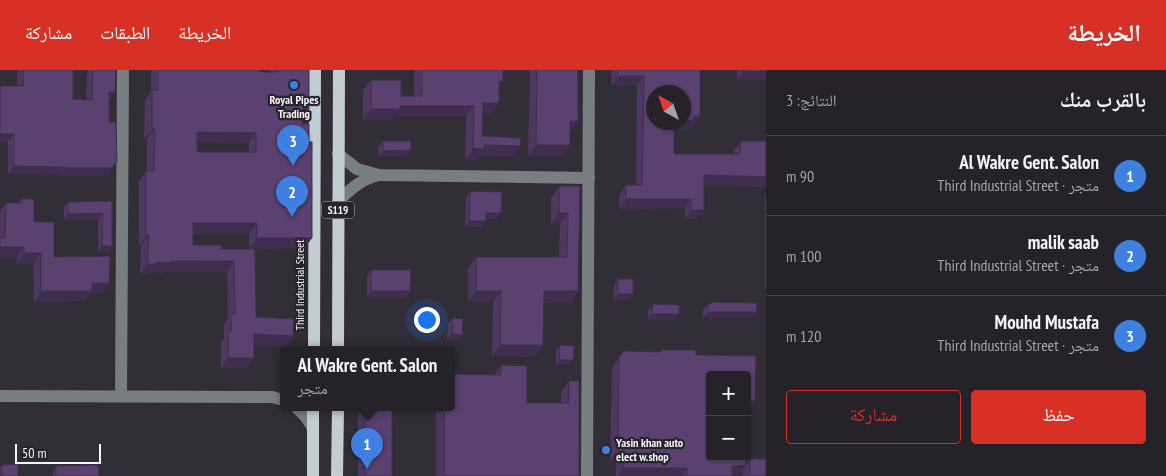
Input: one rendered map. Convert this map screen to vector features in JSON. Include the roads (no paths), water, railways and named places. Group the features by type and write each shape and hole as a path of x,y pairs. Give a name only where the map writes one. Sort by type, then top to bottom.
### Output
{"main road":[{"name":"Third Industrial Street","path":"314,346 315,70"},
{"name":"S119","path":"338,346 339,70"},
{"path":"313,411 313,476"},
{"path":"337,476 338,411"}],"street":[{"path":"121,396 123,70"},
{"path":"587,476 589,70"},
{"path":"338,154 357,168 379,175 589,178"},
{"path":"338,201 361,181 379,175"},
{"path":"0,396 280,397"},
{"path":"300,411 313,428"}],"place":[{"name":"Royal Pipes Trading","path":"294,85"},
{"name":"Mouhd Mustafa","path":"293,166"},
{"name":"malik saab","path":"292,217"},
{"name":"Yasin khan auto elect w.shop","path":"606,450"},
{"name":"Al Wakre Gent. Salon","path":"367,469"}]}
